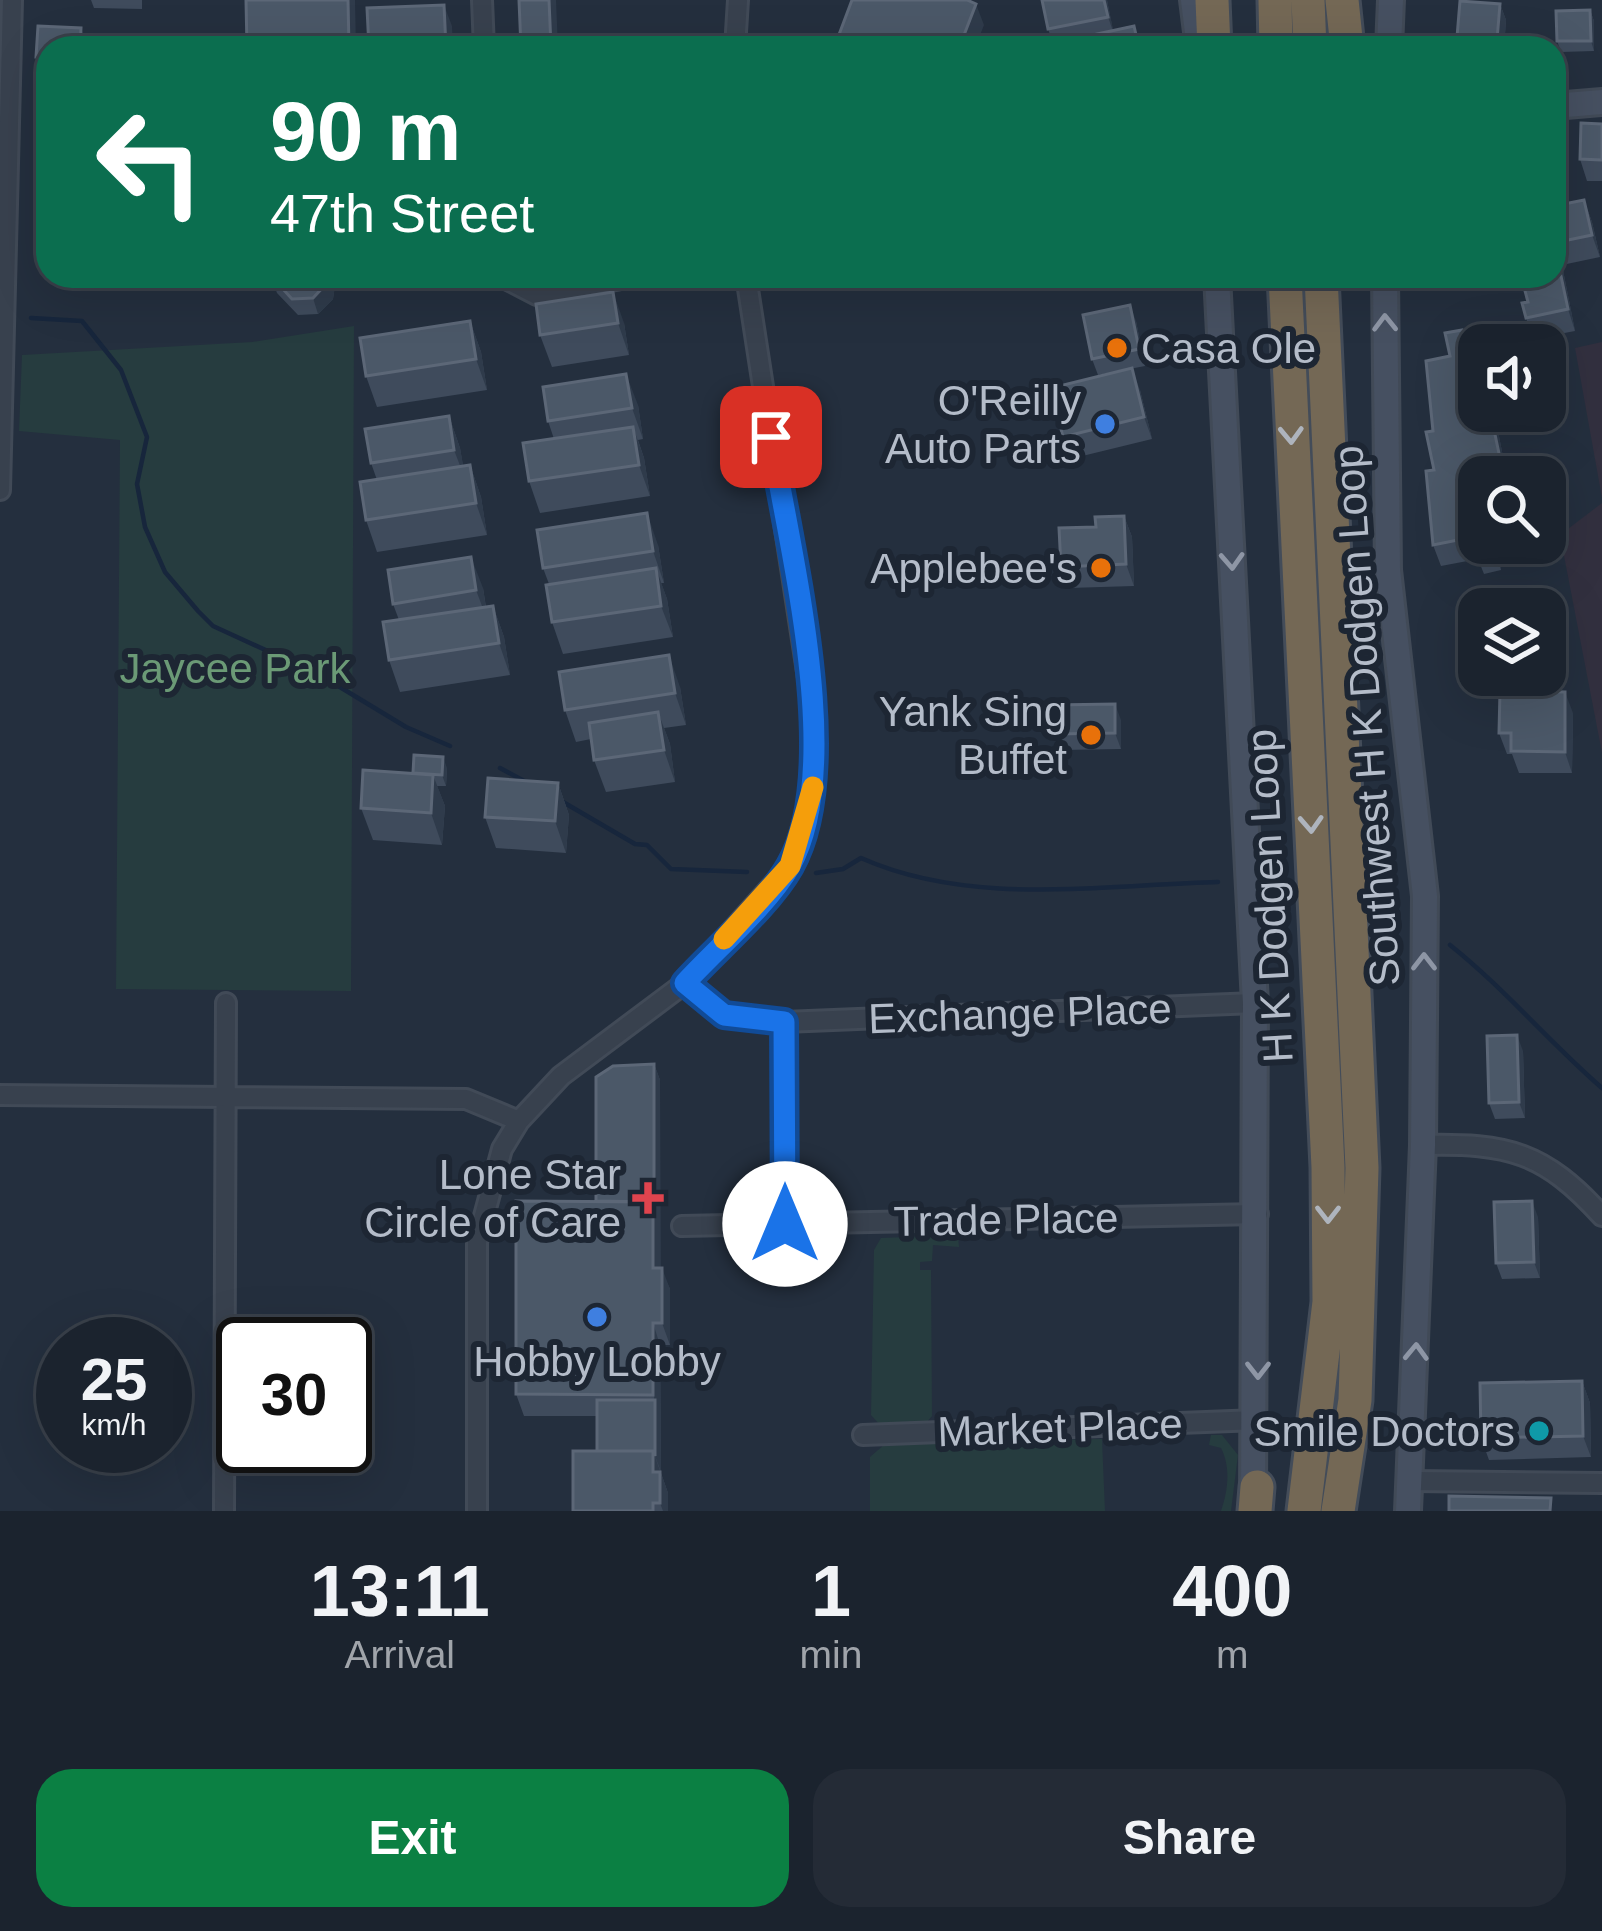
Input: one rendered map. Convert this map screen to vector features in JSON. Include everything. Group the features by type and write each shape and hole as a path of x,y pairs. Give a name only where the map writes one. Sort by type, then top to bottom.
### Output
{"highway":[{"path":"1212,0 1214,36"},
{"path":"1275,0 1276,36"},
{"path":"1308,0 1310,36"},
{"path":"1342,0 1346,36"},
{"name":"H K Dodgen Loop","path":"1286,288 1328,1167 1329,1302 1304,1511"},
{"name":"H K Dodgen Loop","path":"1322,288 1362,1168 1355,1400 1338,1511"}],"main road":[{"path":"1193,0 1198,36"},
{"path":"1390,36 1391,0"},
{"path":"1566,105 1602,102"},
{"path":"1218,288 1256,1004 1258,1420 1254,1503"},
{"name":"Southwest H K Dodgen Loop","path":"1384,288 1388,570 1424,896 1423,1145 1408,1511"}],"street":[{"path":"0,490 12,0"},
{"path":"482,0 484,36"},
{"path":"736,36 738,0"},
{"path":"523,288 537,295 574,288"},
{"path":"477,1511 477,1242 502,1148 519,1121 561,1076 685,983 790,866 812,801 815,724 748,288"},
{"name":"Exchange Place","path":"685,983 724,1015 784,1022 1256,1004"},
{"path":"224,1511 226,1003"},
{"path":"784,1022 785,1224"},
{"path":"0,1095 466,1099 519,1121"},
{"path":"1423,1145 1478,1144 1545,1162 1602,1216"},
{"name":"Trade Place","path":"682,1226 1258,1214"},
{"name":"Market Place","path":"863,1435 1258,1420"},
{"path":"1412,1481 1602,1483"}],"shaded area":[{"path":"1602,342 1602,498 1575,348"},
{"path":"1602,503 1602,753 1566,564 1566,530"}],"green space":[{"name":"Jaycee Park","path":"354,326 351,991 116,989 120,440 19,431 22,355 252,342"},
{"path":"958,1235 959,1247 933,1245 932,1261 920,1262 920,1270 931,1270 932,1416 926,1423 879,1424 871,1415 874,1250 881,1238"},
{"path":"1211,1435 1222,1435 1238,1455 1231,1511 1221,1511 1226,1463 1221,1448 1209,1445"},
{"path":"1102,1439 1105,1511 870,1511 870,1457 885,1444"}],"building":[{"path":"246,0 348,0 349,36 247,36"},
{"path":"519,0 549,0 551,36 520,36"},
{"path":"852,0 967,0 976,4 964,36 838,36"},
{"path":"1042,0 1104,0 1108,17 1048,29"},
{"path":"1460,1 1500,4 1497,36 1457,36"},
{"path":"444,5 445,36 368,36 367,8"},
{"path":"1590,10 1591,41 1566,41 1566,36 1557,36 1556,11"},
{"path":"38,26 81,28 81,36 37,36"},
{"path":"1134,26 1136,36 1088,36"},
{"path":"1581,123 1602,124 1602,160 1580,159"},
{"path":"1584,200 1592,235 1566,240 1566,204"},
{"path":"282,288 322,288 313,298 292,299"},
{"path":"1524,288 1564,288 1568,309 1526,318 1522,303 1528,302"},
{"path":"613,292 618,323 540,335 536,304"},
{"path":"1130,305 1139,349 1092,359 1083,315"},
{"path":"470,321 476,359 366,376 360,338"},
{"path":"1458,331 1458,432 1494,432 1500,456 1458,456 1458,540 1433,545 1426,471 1434,470 1426,432 1433,431 1426,361 1450,356 1445,333"},
{"path":"1132,368 1144,417 1063,437 1051,388"},
{"path":"626,374 632,408 548,421 543,387"},
{"path":"449,416 454,450 371,463 365,429"},
{"path":"633,427 639,465 529,481 523,443"},
{"path":"470,465 476,503 366,520 360,482"},
{"path":"647,513 653,551 543,568 537,530"},
{"path":"1124,516 1126,564 1061,567 1059,528 1096,527 1095,517"},
{"path":"471,557 476,590 393,604 388,570"},
{"path":"656,568 661,606 552,622 546,585"},
{"path":"493,606 499,643 389,660 383,622"},
{"path":"669,655 675,693 565,710 559,672"},
{"path":"1500,696 1565,696 1565,752 1511,751 1511,733 1499,733"},
{"path":"1115,704 1115,733 1055,734 1054,705"},
{"path":"658,712 664,750 594,760 589,723"},
{"path":"414,755 443,757 442,775 413,773"},
{"path":"363,770 433,775 431,813 361,808"},
{"path":"488,778 558,783 555,821 485,817"},
{"path":"1517,1035 1519,1102 1489,1103 1487,1036"},
{"path":"654,1064 654,1207 653,1202 596,1201 596,1077 613,1066"},
{"name":"Hobby Lobby","path":"516,1201 653,1202 653,1268 662,1268 662,1323 653,1323 653,1395 516,1394"},
{"path":"1532,1201 1534,1262 1496,1263 1494,1202"},
{"path":"1582,1381 1583,1436 1481,1438 1480,1383"},
{"path":"597,1400 655,1400 655,1456 653,1451 597,1451"},
{"path":"573,1451 653,1451 653,1472 660,1472 660,1503 653,1503 653,1511 573,1511"},
{"path":"1449,1496 1551,1498 1550,1511 1449,1511"}],"waterway":[{"path":"31,318 82,321 121,370 147,437 137,484 145,527 165,572 198,611 213,626 320,675 406,727 450,746"},
{"path":"500,768 526,782"},
{"path":"563,802 635,844 647,845 671,869 747,872"},
{"path":"816,873 843,869 861,858 903,873 991,888 1218,882"},
{"path":"1450,945 1602,1088"}],"slow traffic":[{"path":"724,939 790,866 813,787"}],"place":[{"name":"Casa Ole","path":"1117,348"},
{"name":"O'Reilly Auto Parts","path":"1105,424"},
{"name":"Applebee's","path":"1101,568"},
{"name":"Yank Sing Buffet","path":"1091,735"},
{"name":"Lone Star Circle of Care","path":"648,1198"},
{"name":"Hobby Lobby","path":"597,1317"},
{"name":"Smile Doctors","path":"1539,1431"}],"route":[{"path":"771,437 815,724 812,801 790,866 685,983 724,1015 784,1022 785,1224"}]}
